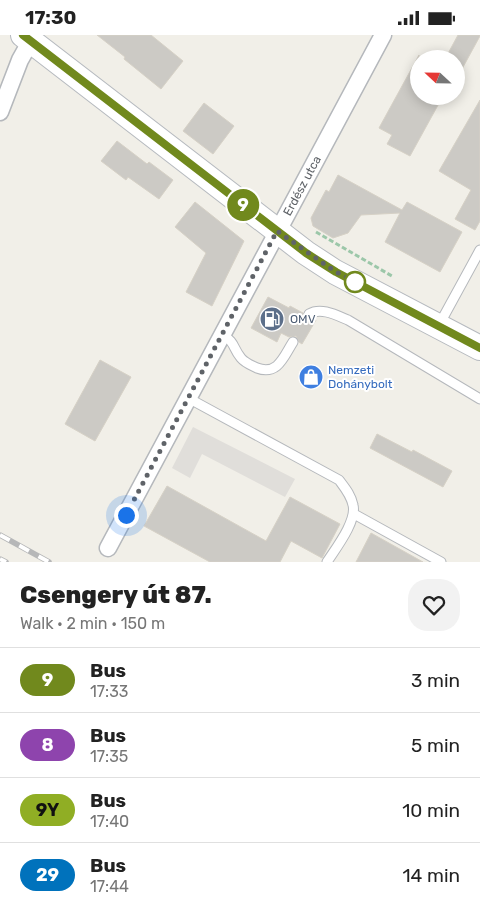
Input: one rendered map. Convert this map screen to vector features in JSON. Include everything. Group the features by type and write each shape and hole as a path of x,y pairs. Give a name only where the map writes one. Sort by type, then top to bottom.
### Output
{"main road":[{"path":"29,37 281,223 336,272 480,348"}],"street":[{"name":"Erdész utca","path":"108,548 382,35"},
{"path":"0,112 29,37"}],"lane":[{"path":"439,325 480,250"},
{"path":"309,314 318,311 325,312 348,321 480,399"},
{"path":"222,334 233,341 244,361 266,370 272,370 278,366 293,342"},
{"path":"188,398 339,480 351,499 354,506 354,514 327,562"},
{"path":"354,514 441,562"}],"path":[{"path":"281,223 397,279"}],"shaded area":[{"path":"193,427 295,479 285,497 202,454 190,478 172,468"}],"building":[{"path":"97,35 151,35 183,61 161,89"},
{"path":"458,35 480,35 465,64 465,50 450,50"},
{"path":"410,71 410,105 438,105 410,156 387,144 392,135 379,128"},
{"path":"480,100 480,221 475,230 455,219 471,190 439,171"},
{"path":"204,103 234,126 213,154 183,131"},
{"path":"117,141 147,164 149,162 173,180 159,199 128,177 126,180 101,161"},
{"path":"338,175 402,210 407,202 462,232 440,272 385,242 400,213 361,215 348,233 333,238 313,226 311,218 326,190 329,192"},
{"path":"195,202 244,241 212,306 186,292 206,253 175,227"},
{"name":"OMV","path":"268,297 303,313 306,319 316,320 302,344 296,336 289,337 281,333 277,342 251,328"},
{"path":"100,360 131,377 95,441 65,424"},
{"path":"377,434 412,452 413,450 452,471 443,487 370,448"},
{"path":"167,486 266,541 290,497 340,524 322,558 291,541 280,562 210,562 144,526"},
{"path":"371,533 423,562 356,562"}],"railway":[{"path":"0,535 49,562"},
{"path":"0,559 6,562"}],"bus line":[{"name":"9","path":"23,35 306,253 336,272 480,348"}],"place":[{"name":"OMV","path":"272,319"},
{"name":"Nemzeti Dohánybolt","path":"311,377"}],"route":[{"path":"126,515 277,231 306,253 336,272 360,284 355,282"}]}
